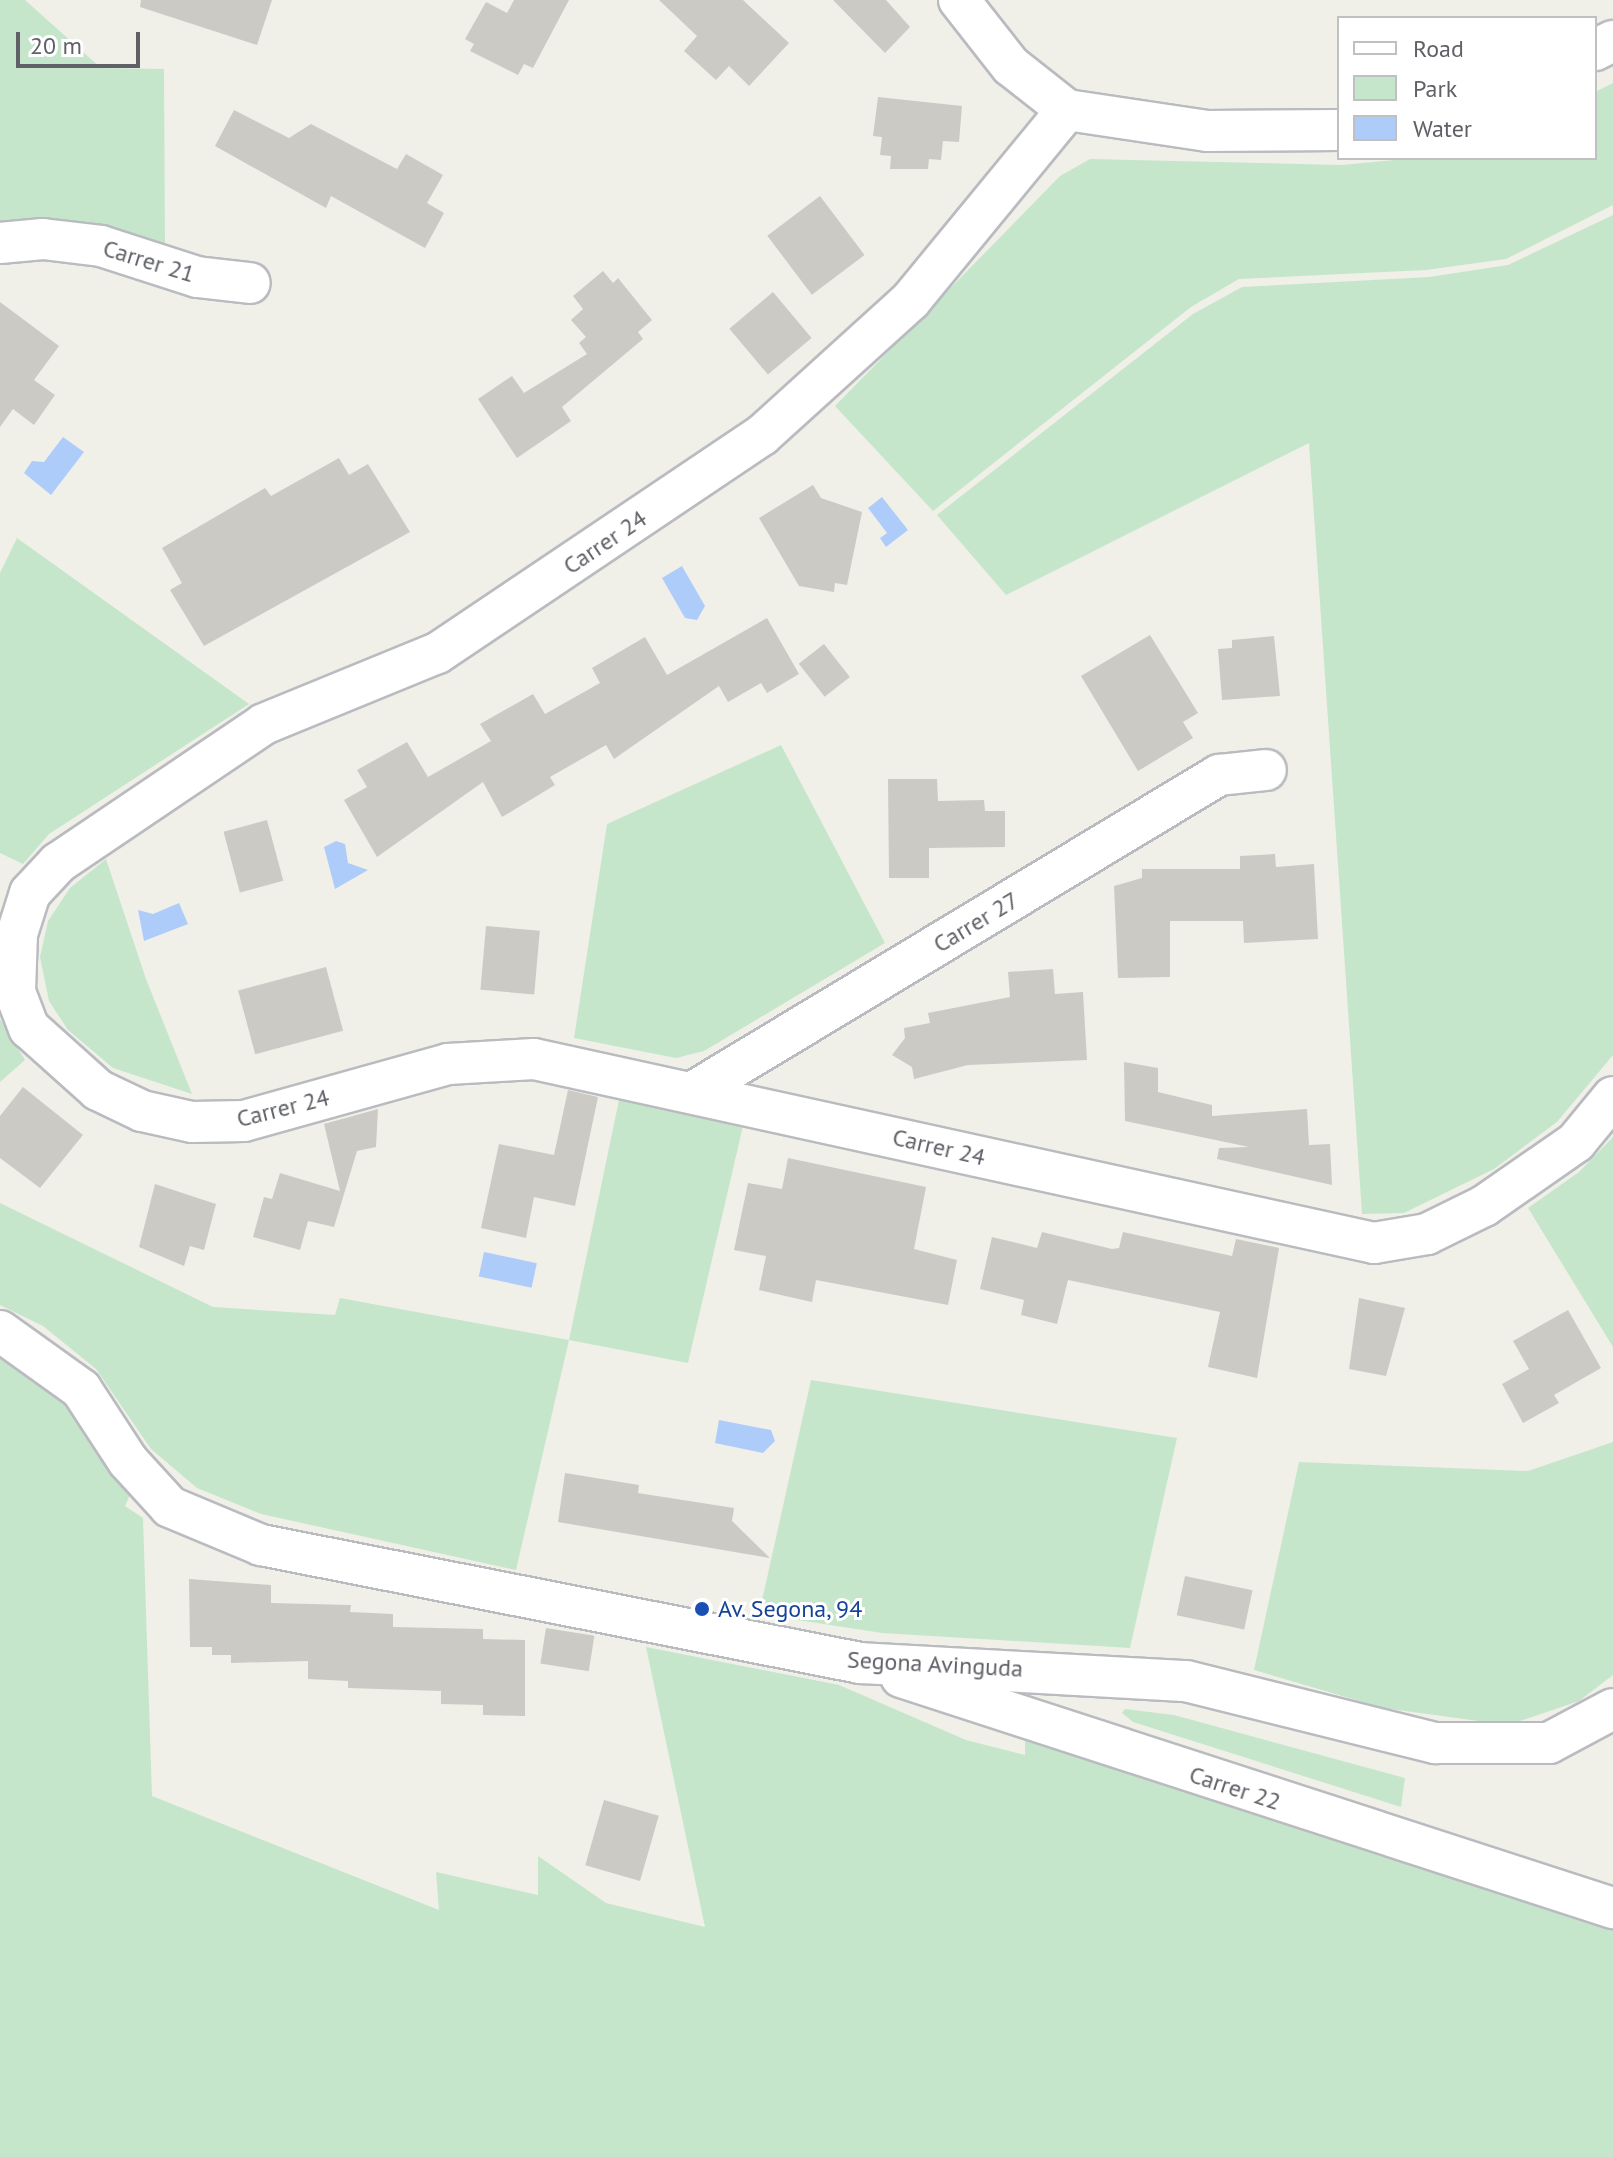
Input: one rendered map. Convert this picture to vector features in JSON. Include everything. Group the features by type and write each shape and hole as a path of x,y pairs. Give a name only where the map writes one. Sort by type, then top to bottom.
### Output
{"street":[{"path":"959,0 1011,66 1067,110 1207,131 1337,130"},
{"name":"Carrer 24","path":"1067,110 911,300 762,435 437,653 264,724 58,863 30,893 22,915 14,973 29,1028 75,1076 142,1111 192,1122 244,1121 448,1064 512,1057 693,1092 1374,1243 1427,1234 1484,1206 1576,1142 1613,1097"},
{"name":"Carrer 21","path":"0,243 43,239 114,248 197,277 250,283"},
{"name":"Carrer 27","path":"693,1092 1219,775 1266,770"},
{"name":"Segona Avinguda","path":"0,1331 40,1354 81,1389 128,1461 170,1507 230,1536 860,1663 1186,1681 1392,1737 1474,1747 1549,1743 1613,1709"},
{"name":"Carrer 22","path":"860,1663 1613,1908"}],"green space":[{"path":"0,0 25,0 101,68 164,69 165,244 88,224 0,225"},
{"path":"1613,83 1613,205 1506,259 1426,270 1239,279 1191,307 933,511 835,406 1060,176 1090,159 1342,165 1394,160 1597,160 1597,91"},
{"path":"1613,215 1613,1055 1557,1122 1494,1169 1404,1213 1362,1214 1309,443 1006,595 937,515 1193,314 1242,287 1429,277 1508,265"},
{"path":"17,538 249,704 49,834 23,864 0,853 0,573"},
{"path":"781,745 885,943 704,1051 676,1058 574,1038 607,824"},
{"path":"106,859 146,979 192,1094 113,1068 68,1030 49,1001 40,957 48,921 70,888"},
{"path":"0,1019 25,1060 0,1082"},
{"path":"619,1100 743,1126 688,1363 569,1340"},
{"path":"1613,1137 1613,1347 1528,1208 1579,1172"},
{"path":"0,1203 213,1307 335,1315 340,1298 569,1340 516,1570 261,1514 197,1488 151,1449 96,1369 43,1326 0,1305"},
{"path":"0,1356 43,1382 70,1410 130,1495 125,1506 143,1518 152,1796 439,1910 436,1872 538,1895 538,1856 606,1903 705,1927 646,1647 839,1685 966,1740 1025,1755 1025,1741 1096,1758 1613,1922 1613,2157 0,2157"},
{"path":"811,1380 1177,1438 1130,1648 882,1633 759,1614"},
{"path":"1613,1442 1613,1675 1579,1701 1517,1722 1486,1722 1383,1708 1254,1670 1299,1462 1528,1471"},
{"path":"1125,1709 1174,1715 1405,1778 1401,1807 1133,1722 1122,1713"}],"water":[{"path":"63,437 84,452 51,495 24,473 32,461 44,462"},
{"path":"882,497 908,530 886,547 880,538 887,533 868,508"},
{"path":"682,566 705,606 697,620 685,618 662,578"},
{"path":"336,841 345,844 348,863 368,870 335,889 324,847"},
{"path":"179,903 188,924 144,941 138,910 153,914"},
{"path":"484,1252 537,1263 532,1288 479,1276"},
{"path":"719,1420 771,1430 775,1441 763,1453 715,1443"}],"building":[{"path":"141,0 272,0 257,45 140,7"},
{"path":"514,0 569,0 533,68 524,64 518,75 470,51 474,44 465,39 486,2 507,13"},
{"path":"659,0 743,0 789,43 749,86 729,66 716,80 684,51 697,36"},
{"path":"833,0 886,0 910,27 885,53"},
{"path":"878,97 962,106 959,142 943,141 941,160 929,159 928,169 890,169 891,156 880,155 882,137 873,136"},
{"path":"234,110 289,138 311,124 397,169 406,154 443,175 427,203 444,213 425,248 331,196 326,208 215,146"},
{"path":"820,196 865,255 812,295 767,236"},
{"path":"603,271 613,283 618,278 652,320 638,332 643,339 562,407 571,421 517,458 478,399 512,376 524,393 587,354 579,343 586,337 571,320 583,309 573,296"},
{"path":"773,292 812,338 768,375 729,329"},
{"path":"0,302 59,346 34,380 55,395 34,425 13,409 0,427"},
{"path":"339,458 349,475 368,464 410,532 204,646 170,590 182,583 162,548 265,488 271,496"},
{"path":"813,485 821,498 862,512 847,585 835,583 834,592 799,586 759,518"},
{"path":"767,618 799,674 767,693 761,683 728,702 719,686 614,759 606,745 550,777 555,785 502,817 483,782 377,857 344,800 367,787 357,770 407,742 428,777 491,741 480,724 533,694 545,714 600,683 592,668 645,637 667,675"},
{"path":"1150,635 1198,713 1183,722 1193,738 1138,771 1081,676"},
{"path":"1274,636 1280,696 1222,700 1218,649 1232,648 1232,640"},
{"path":"824,644 850,677 825,697 799,664"},
{"path":"888,779 937,779 938,801 984,800 985,811 1005,811 1005,847 929,848 929,878 889,878"},
{"path":"267,820 283,881 240,893 224,832"},
{"path":"1275,854 1276,867 1314,864 1318,939 1244,943 1243,921 1170,921 1170,977 1118,978 1114,886 1142,878 1142,869 1240,869 1240,856"},
{"path":"486,926 540,931 534,994 480,990"},
{"path":"326,967 343,1031 255,1054 238,991"},
{"path":"1053,969 1055,994 1083,992 1087,1060 968,1065 914,1079 912,1067 892,1055 905,1038 904,1028 930,1023 928,1013 1010,997 1008,972"},
{"path":"1124,1062 1158,1068 1158,1092 1212,1105 1212,1116 1307,1109 1309,1145 1330,1144 1332,1185 1217,1159 1219,1148 1249,1147 1125,1121"},
{"path":"23,1087 83,1135 40,1188 0,1158 0,1116"},
{"path":"568,1090 598,1097 575,1206 534,1197 526,1238 481,1228 499,1144 554,1155"},
{"path":"378,1109 376,1147 357,1151 334,1227 308,1221 300,1250 253,1237 264,1197 272,1199 280,1173 340,1191 324,1124"},
{"path":"788,1158 926,1187 914,1249 957,1260 948,1305 816,1280 812,1302 759,1290 766,1256 734,1250 748,1183 782,1189"},
{"path":"155,1184 216,1204 204,1250 190,1246 184,1266 139,1247"},
{"path":"1042,1232 1112,1249 1119,1248 1123,1232 1232,1256 1236,1239 1279,1248 1257,1378 1208,1367 1220,1312 1068,1280 1057,1324 1021,1315 1024,1300 980,1289 992,1237 1037,1248"},
{"path":"1359,1298 1405,1308 1386,1376 1349,1369"},
{"path":"1568,1310 1601,1368 1554,1395 1559,1403 1523,1423 1502,1384 1529,1369 1513,1341"},
{"path":"565,1473 639,1485 638,1493 734,1508 732,1521 770,1558 558,1522"},
{"path":"1185,1576 1252,1590 1244,1629 1177,1615"},
{"path":"189,1579 271,1585 271,1603 351,1605 350,1612 393,1614 393,1627 483,1629 483,1639 525,1640 525,1716 483,1715 483,1705 441,1704 441,1691 348,1688 348,1681 308,1679 308,1661 231,1663 231,1655 212,1655 212,1647 190,1647"},
{"path":"546,1628 594,1636 589,1671 540,1664"},
{"path":"604,1800 659,1816 640,1881 585,1865"}],"place":[{"name":"Av. Segona, 94","path":"702,1609"}]}
